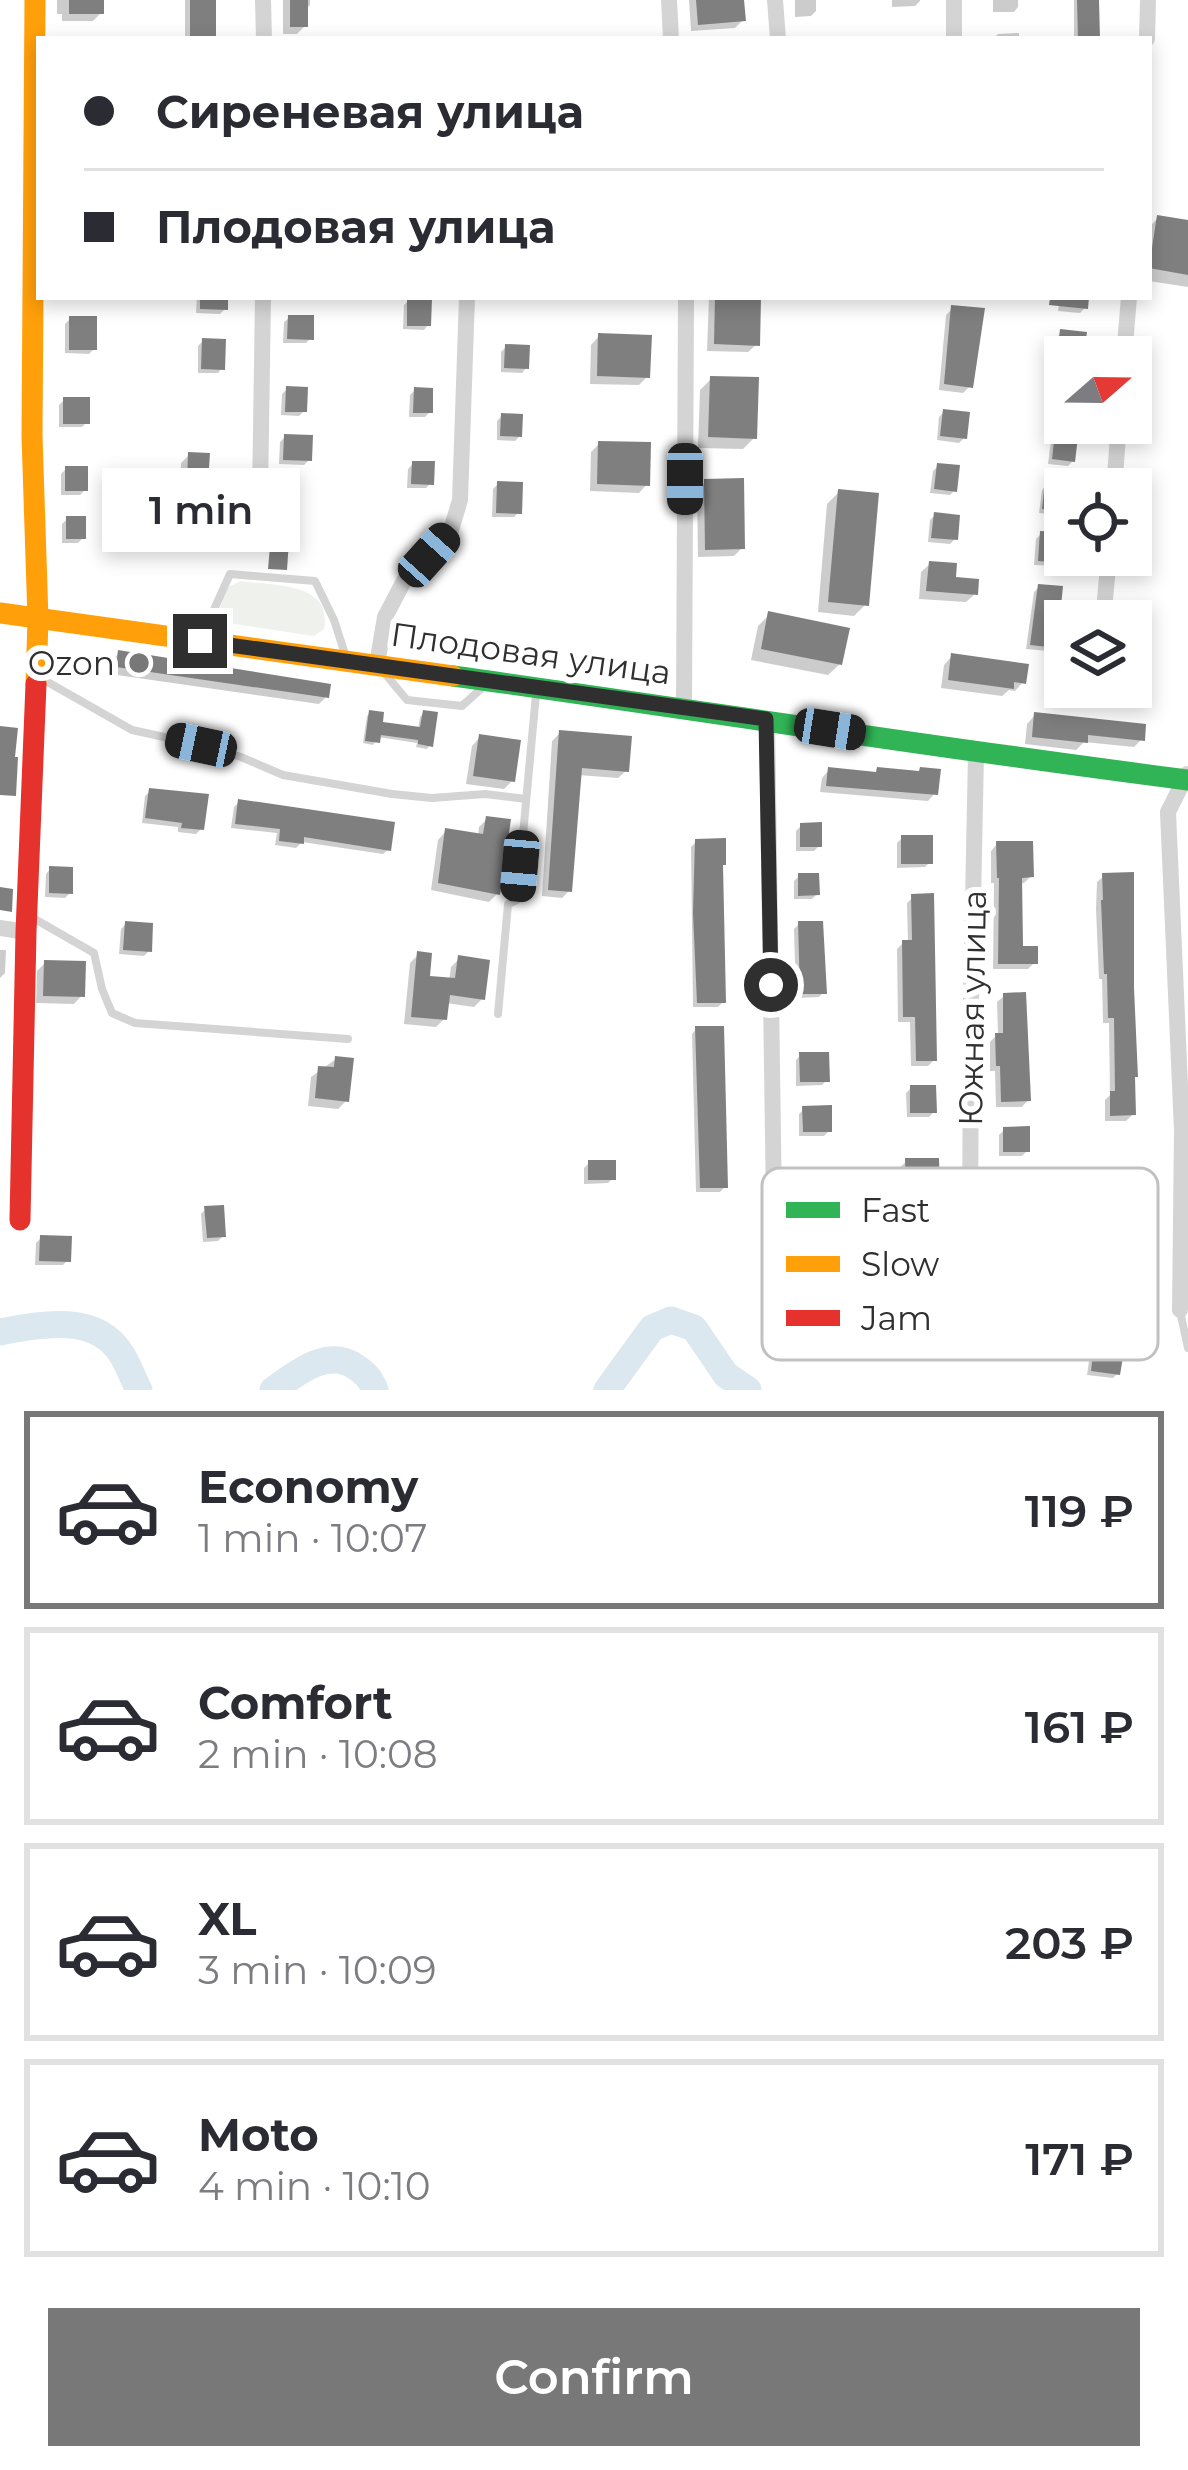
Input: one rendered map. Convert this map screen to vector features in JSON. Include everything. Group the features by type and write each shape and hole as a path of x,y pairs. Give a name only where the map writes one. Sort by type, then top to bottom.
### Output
{"main road":[{"path":"20,1220 38,620 32,436 34,0"},
{"name":"Плодовая улица","path":"0,613 766,719 976,753 1186,777"}],"street":[{"path":"263,0 264,36"},
{"path":"669,0 671,36"},
{"path":"776,0 778,36"},
{"path":"954,0 954,36"},
{"path":"1147,36 1148,0"},
{"path":"260,495 262,300"},
{"path":"377,664 385,617 406,577 452,530 460,500 467,300"},
{"path":"684,708 686,300"},
{"path":"1126,336 1129,300"},
{"path":"766,719 773,1168"},
{"name":"Южная улица","path":"970,1168 976,753"},
{"path":"1180,1310 1184,1276 1182,1131 1168,812 1186,777"},
{"path":"0,928 26,923"}],"lane":[{"path":"200,641 230,574 315,581 347,662"},
{"path":"36,675 132,730 201,745 283,775 432,798 485,794 526,799"},
{"path":"498,1014 508,904 517,900 536,687"},
{"path":"26,923 94,953 112,1013 135,1023 348,1039"},
{"path":"1180,1310 1188,1348"}],"shaded area":[{"path":"241,581 310,594 324,614 324,629 314,636 228,623 220,609 226,588"}],"building":[{"path":"69,0 104,0 104,14 69,14"},
{"path":"190,0 216,0 216,36 190,36"},
{"path":"290,0 308,0 308,27 290,27"},
{"path":"696,0 744,0 746,21 698,25"},
{"path":"1077,0 1099,0 1100,36 1078,36"},
{"path":"1157,215 1188,220 1188,275 1152,269"},
{"path":"200,300 228,300 228,310 200,309"},
{"path":"407,300 432,300 431,326 407,326"},
{"path":"715,300 761,300 760,346 714,344"},
{"path":"1050,300 1089,300 1088,309 1049,305"},
{"path":"951,305 985,308 973,388 944,384"},
{"path":"288,315 314,315 314,340 287,339"},
{"path":"69,316 97,316 97,350 69,350"},
{"path":"1060,329 1087,332 1087,336 1059,336"},
{"path":"598,333 652,335 650,378 597,376"},
{"path":"202,338 226,339 225,370 201,369"},
{"path":"505,344 530,345 529,369 504,368"},
{"path":"710,376 759,377 757,439 708,437"},
{"path":"286,386 308,387 307,412 285,412"},
{"path":"414,387 433,388 433,413 413,413"},
{"path":"63,397 90,397 90,424 63,424"},
{"path":"943,409 970,412 967,439 940,436"},
{"path":"501,413 523,414 522,437 500,436"},
{"path":"284,434 313,435 312,461 283,460"},
{"path":"598,441 651,442 650,486 597,484"},
{"path":"1054,444 1077,444 1075,462 1052,459"},
{"path":"188,452 210,453 209,468 234,469 234,487 187,485"},
{"path":"412,461 435,461 434,485 411,484"},
{"path":"937,463 960,465 957,492 934,489"},
{"path":"65,466 88,466 88,491 65,491"},
{"path":"744,478 745,549 705,550 704,479"},
{"path":"497,481 523,482 522,514 496,513"},
{"path":"838,489 879,493 869,606 828,602"},
{"path":"934,512 960,515 958,540 931,538"},
{"path":"66,516 86,516 86,539 66,539"},
{"path":"272,524 290,526 287,570 268,569"},
{"path":"1040,531 1044,531 1044,561 1038,561"},
{"path":"929,561 957,563 956,577 979,579 978,595 926,591"},
{"path":"1038,584 1063,586 1062,600 1044,600 1044,647 1030,645"},
{"path":"768,611 850,628 842,665 761,649"},
{"path":"118,650 331,684 329,698 116,667"},
{"path":"951,653 1029,664 1026,684 1014,682 1014,689 948,680"},
{"path":"369,710 384,712 383,722 420,727 423,710 438,712 433,747 381,735 380,743 365,741"},
{"path":"1034,712 1146,724 1145,741 1088,735 1088,743 1032,737"},
{"path":"0,726 18,728 16,796 0,795"},
{"path":"559,730 632,736 629,772 582,768 572,892 548,890"},
{"path":"479,734 521,740 515,782 473,776"},
{"path":"828,767 876,772 877,767 941,769 938,795 826,786"},
{"path":"149,788 209,794 204,830 145,818"},
{"path":"238,799 395,822 391,851 304,837 304,844 279,841 280,829 235,824"},
{"path":"486,816 511,819 500,895 438,883 445,828 483,834"},
{"path":"822,822 822,847 800,847 800,823"},
{"path":"901,835 933,835 933,864 901,864"},
{"path":"726,838 726,1003 697,1003 695,839"},
{"path":"996,841 1033,841 1034,877 1022,878 1023,946 1038,946 1038,964 998,964"},
{"path":"49,866 73,867 73,894 49,893"},
{"path":"1134,872 1136,1115 1110,1116 1110,1091 1115,1091 1114,1018 1108,1018 1104,974 1102,873"},
{"path":"798,873 819,873 820,895 798,896"},
{"path":"0,887 13,889 12,912 0,910"},
{"path":"934,893 937,1061 916,1061 915,1017 903,1017 902,940 912,940 911,894"},
{"path":"125,921 153,923 152,952 123,950"},
{"path":"798,921 823,921 827,994 800,994"},
{"path":"417,951 432,953 430,976 455,978 458,955 490,960 485,1000 450,995 447,1020 411,1017"},
{"path":"44,960 86,961 85,997 43,996"},
{"path":"1026,992 1031,1101 1001,1102 995,1033 1003,1033 1003,993"},
{"path":"695,1026 724,1026 728,1188 700,1188"},
{"path":"799,1052 829,1052 830,1082 800,1082"},
{"path":"335,1056 354,1058 349,1102 315,1098 318,1066 334,1067"},
{"path":"910,1085 936,1085 937,1113 910,1113"},
{"path":"832,1105 832,1132 803,1132 802,1106"},
{"path":"1030,1126 1030,1152 1003,1152 1003,1127"},
{"path":"905,1158 939,1158 939,1168 905,1168"},
{"path":"588,1160 616,1160 616,1180 588,1180"},
{"path":"224,1205 226,1237 207,1238 204,1206"},
{"path":"40,1235 72,1236 71,1262 39,1261"},
{"path":"1092,1360 1122,1360 1120,1375 1091,1371"}],"waterway":[{"path":"607,1390 652,1328 671,1320 694,1328 726,1375 748,1390"},
{"path":"0,1332 67,1325 98,1333 122,1355 139,1390"},
{"path":"273,1390 313,1365 335,1360 359,1370 375,1390"}],"traffic: fast":[{"path":"453,676 1188,780"}],"traffic: slow":[{"path":"35,0 32,436 36,684"},
{"path":"0,613 453,676"}],"traffic: jam":[{"path":"20,1220 36,684"}],"place":[{"name":"Ozon","path":"139,663"}],"route":[{"path":"200,641 766,719 771,985"}]}
